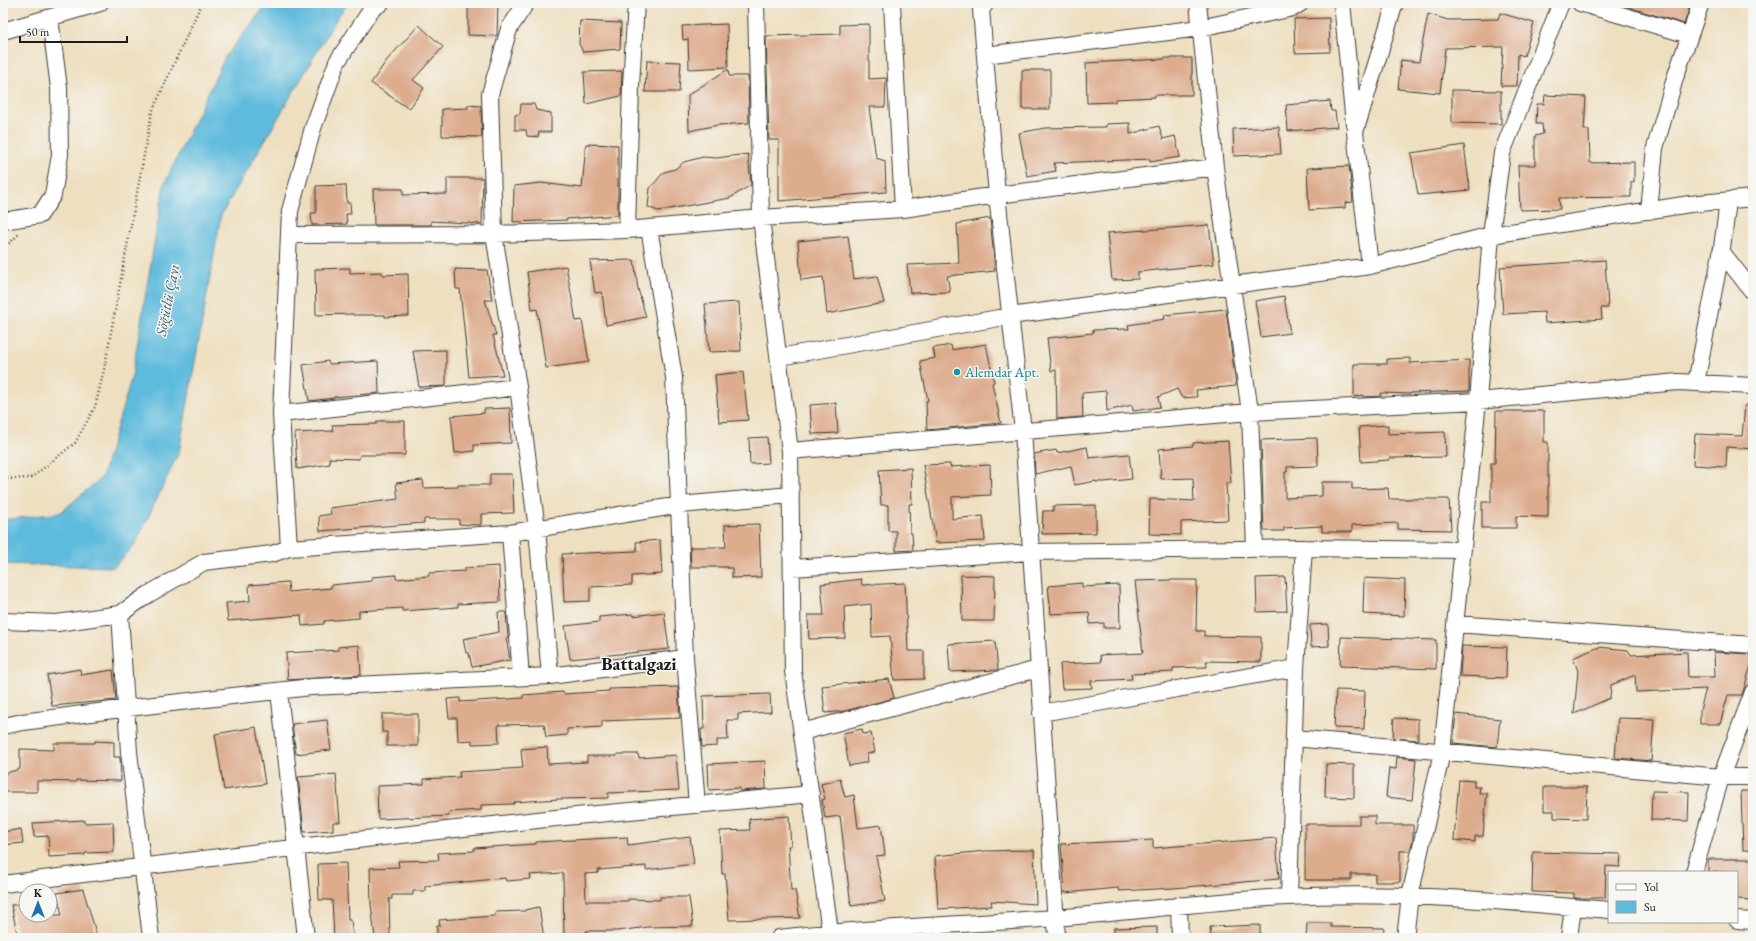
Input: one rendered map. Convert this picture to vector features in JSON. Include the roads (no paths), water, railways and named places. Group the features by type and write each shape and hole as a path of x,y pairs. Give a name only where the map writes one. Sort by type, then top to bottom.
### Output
{"street":[{"path":"289,548 281,414 290,210 312,128 337,62 371,10 381,3"},
{"path":"526,3 508,29 490,94 494,234 518,386 537,529 550,676"},
{"path":"627,230 631,85 636,3"},
{"path":"756,3 761,218 790,451 793,671 831,935"},
{"path":"892,3 903,209"},
{"path":"986,3 981,10 997,195 1023,431 1056,918 1056,938"},
{"path":"1198,3 1215,167 1250,412 1255,549"},
{"path":"985,56 1200,28 1294,8 1301,3"},
{"path":"1342,3 1370,266"},
{"path":"1355,132 1396,3"},
{"path":"1404,938 1410,896 1442,752 1478,401 1491,235 1502,153 1561,3"},
{"path":"1580,3 1689,36"},
{"path":"1649,210 1655,148 1675,78 1701,3"},
{"path":"3,31 93,4"},
{"path":"3,221 40,215 53,195 60,155 59,88 50,18"},
{"path":"290,235 494,234 627,230 761,218 903,209 997,195 1215,167"},
{"path":"779,356 1010,316 1370,266 1491,235 1649,210 1753,198"},
{"path":"1696,383 1721,251 1728,201"},
{"path":"649,228 674,377 685,658 697,804"},
{"path":"1721,251 1753,292"},
{"path":"790,451 1250,412 1478,401 1678,382 1753,386"},
{"path":"281,414 518,386"},
{"path":"3,622 57,623 120,614 149,594 204,562 272,554 289,548 510,533 680,505 791,495"},
{"path":"510,533 521,677"},
{"path":"792,568 1031,552 1304,548 1463,550"},
{"path":"1289,897 1296,668 1304,548"},
{"path":"120,614 130,752 151,938"},
{"path":"1455,624 1753,645"},
{"path":"3,726 128,708 311,687 550,676 685,658"},
{"path":"1041,713 1296,668"},
{"path":"802,732 1038,669"},
{"path":"279,691 306,938"},
{"path":"1694,871 1721,777 1753,692"},
{"path":"1294,738 1721,777 1753,777"},
{"path":"3,884 565,817 811,794"},
{"path":"779,938 1056,918 1179,905 1289,897 1410,896 1608,910"},
{"path":"1179,905 1180,938"},
{"path":"1570,938 1573,907"},
{"path":"1738,920 1753,921"}],"water":[{"name":"Söğütlü Çayı","path":"268,3 349,3 338,16 221,215 179,452 136,543 114,567 3,564 3,520 60,513 102,477 132,376 164,185 225,57"}],"place":[{"name":"Alemdar Apt.","path":"957,372"}],"district":[{"name":"Battalgazi","path":"639,663"}]}
